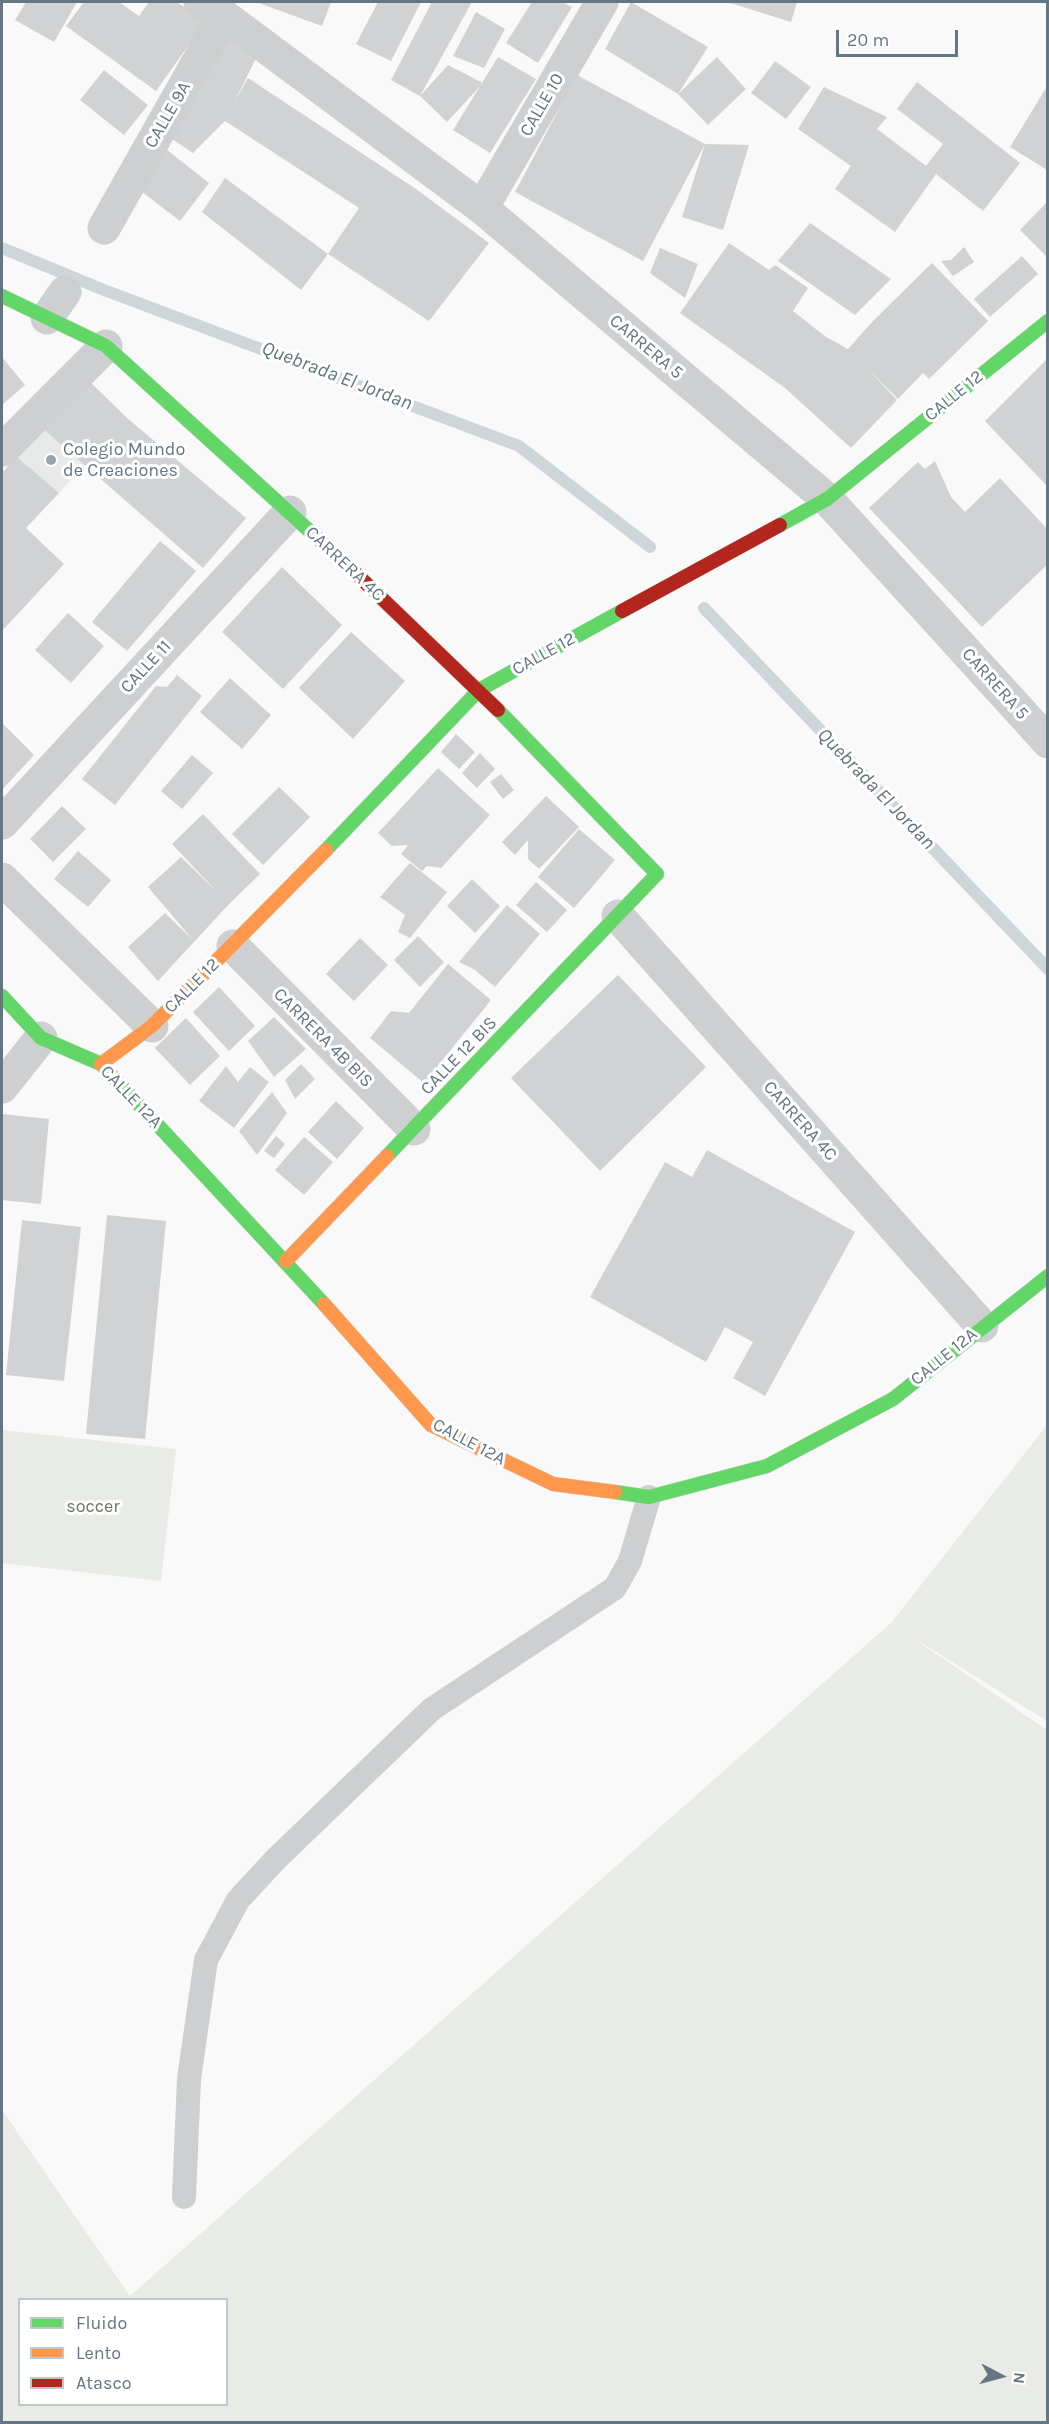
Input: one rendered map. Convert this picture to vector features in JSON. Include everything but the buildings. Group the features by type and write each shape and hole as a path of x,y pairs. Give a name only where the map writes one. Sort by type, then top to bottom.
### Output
{"street":[{"name":"CALLE 10","path":"482,208 602,2"},
{"name":"CARRERA 5","path":"219,6 482,208 827,499 1047,741"},
{"name":"CALLE 9A","path":"104,228 219,6"},
{"name":"CARRERA 4C","path":"2,296 56,305 106,346 290,512 478,690 657,874"},
{"name":"CALLE 12","path":"101,1064 152,1026 478,690 827,499 1047,321"},
{"path":"2,450 106,346"},
{"name":"CALLE 11","path":"2,822 290,512"},
{"name":"CALLE 12 BIS","path":"286,1261 657,874"},
{"path":"2,879 152,1026"},
{"name":"CARRERA 4C","path":"618,916 982,1326"},
{"name":"CARRERA 4B BIS","path":"232,946 414,1129"},
{"name":"CALLE 12A","path":"2,996 41,1038 101,1064 286,1261 431,1425 553,1484 649,1497 767,1466 893,1399 1047,1276"},
{"path":"2,1087 41,1038"}],"lane":[{"path":"184,2197 189,2079 206,1960 238,1900 276,1859 432,1709 615,1588 630,1561 649,1497"}],"shaded area":[{"name":"Colegio Mundo de Creaciones","path":"42,428 85,465 59,493 16,456"}],"green space":[{"path":"1047,1425 1047,1721 909,1635 1047,1730 1047,2422 2,2422 2,2110 130,2296 891,1623"},
{"name":"soccer","path":"2,1430 176,1449 161,1581 2,1563"}],"waterway":[{"name":"Quebrada El Jordan","path":"2,248 104,290 519,446 650,547"},
{"name":"Quebrada El Jordan","path":"704,608 1048,969"}],"traffic: fast":[{"path":"2,296 106,346 347,565"},
{"path":"780,525 827,499 1048,321"},
{"path":"326,850 479,690 622,611"},
{"path":"387,1156 657,874 498,710"},
{"path":"2,996 41,1038 101,1064 324,1304"},
{"path":"615,1492 649,1497 767,1466 893,1399 1048,1276"}],"traffic: slow":[{"path":"101,1064 152,1026 326,850"},
{"path":"286,1261 387,1156"},
{"path":"324,1304 431,1425 553,1484 615,1492"}],"traffic: jam":[{"path":"622,611 780,525"},
{"path":"347,565 498,710"}],"place":[{"name":"Colegio Mundo de Creaciones","path":"51,460"}]}
